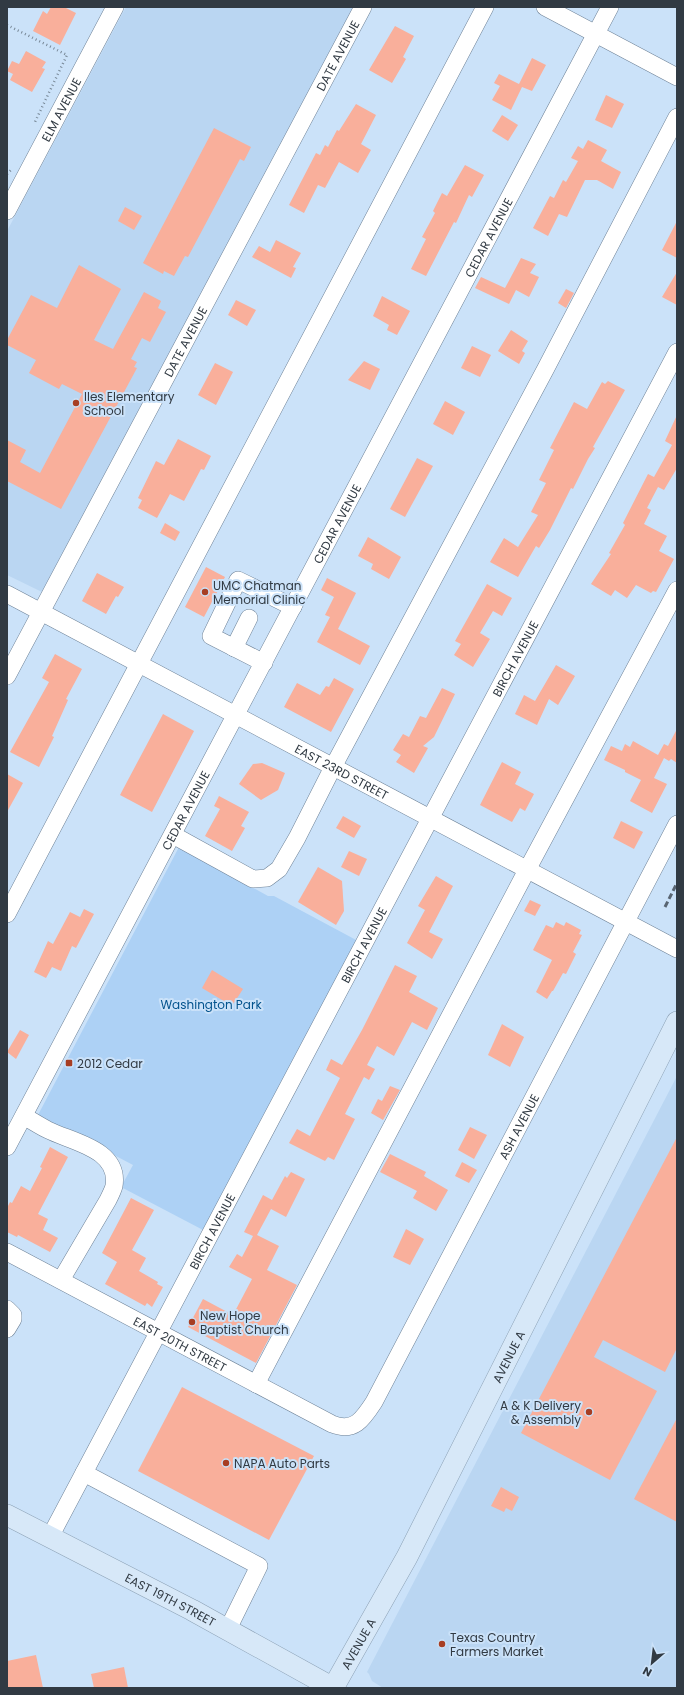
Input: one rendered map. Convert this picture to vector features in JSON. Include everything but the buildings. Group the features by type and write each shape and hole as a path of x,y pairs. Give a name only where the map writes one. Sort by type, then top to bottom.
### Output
{"main road":[{"name":"AVENUE A","path":"333,1688 407,1557 677,1022"},
{"name":"EAST 19TH STREET","path":"7,1515 228,1629 333,1688"}],"street":[{"name":"ELM AVENUE","path":"7,211 115,7"},
{"name":"DATE AVENUE","path":"7,676 363,7"},
{"path":"7,914 140,665 485,7"},
{"path":"545,7 677,77"},
{"name":"CEDAR AVENUE","path":"7,1147 610,7"},
{"path":"173,835 253,879 267,878 279,868 545,370 677,117"},
{"name":"BIRCH AVENUE","path":"50,1537 677,352"},
{"path":"264,663 211,636 238,580 293,607"},
{"path":"256,1384 527,870 677,590"},
{"name":"EAST 23RD STREET","path":"7,594 677,949"},
{"path":"234,648 249,618"},
{"name":"ASH AVENUE","path":"354,1425 362,1418 374,1402 677,824"},
{"path":"24,1116 48,1130 93,1148 108,1160 113,1173 114,1186 108,1200 60,1280"},
{"name":"EAST 20TH STREET","path":"7,1252 332,1424 347,1428 354,1425"},
{"path":"7,1309 12,1315 13,1319 7,1329"},
{"path":"84,1473 259,1566 228,1629"}],"path":[{"path":"7,25 67,55 33,127"},
{"path":"7,174 11,169"}],"shaded area":[{"name":"Iles Elementary School","path":"126,7 354,7 42,592 7,575 7,231"},
{"path":"677,1076 677,1688 383,1688 372,1681 367,1672"}],"green space":[{"name":"Washington Park","path":"179,847 268,896 274,896 358,941 205,1231 121,1187 133,1165 38,1115"}],"railway":[{"path":"665,907 677,883"}],"place":[{"name":"Iles Elementary School","path":"76,403"},
{"name":"UMC Chatman Memorial Clinic","path":"205,592"},
{"name":"2012 Cedar","path":"69,1063"},
{"name":"New Hope Baptist Church","path":"192,1322"},
{"name":"A & K Delivery & Assembly","path":"589,1412"},
{"name":"NAPA Auto Parts","path":"226,1463"},
{"name":"Texas Country Farmers Market","path":"442,1644"}]}
